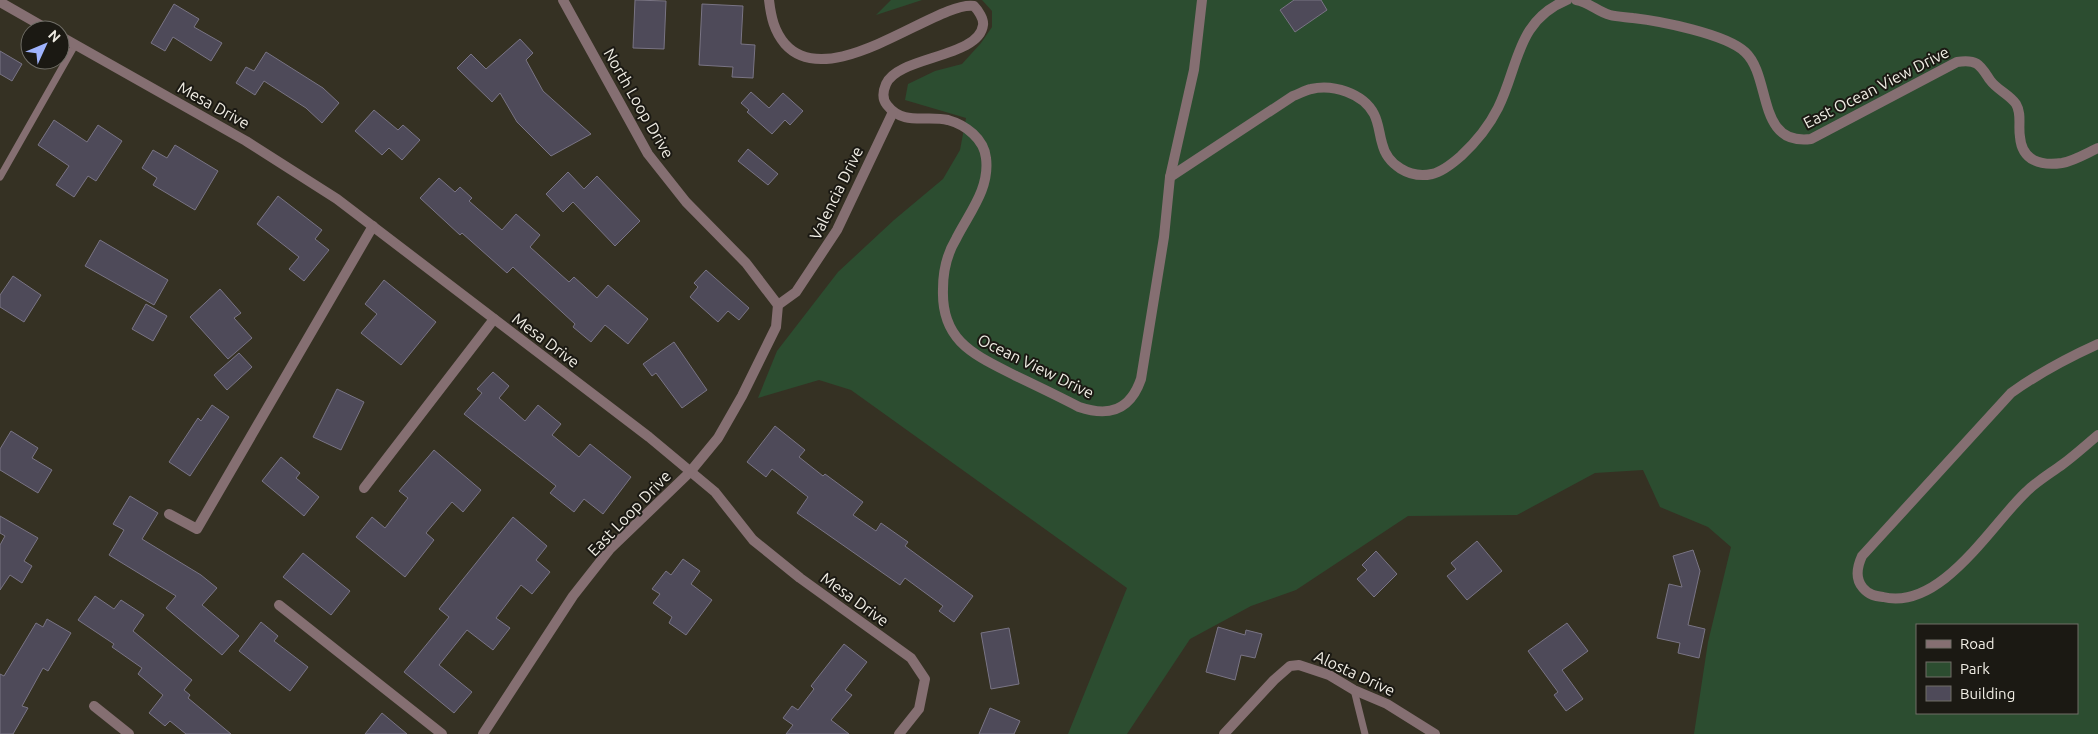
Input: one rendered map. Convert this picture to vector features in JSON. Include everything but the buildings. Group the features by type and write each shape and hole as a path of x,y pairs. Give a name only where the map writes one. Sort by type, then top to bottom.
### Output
{"street":[{"name":"North Loop Drive","path":"564,0 648,154 686,202 746,263 778,305"},
{"path":"770,0 772,20 779,38 792,52 807,58 820,58 849,48 912,16 946,2 962,2 971,4 976,8 983,20 980,33 973,41 900,71 886,83 883,94 884,102 893,112"},
{"name":"Ocean View Drive","path":"893,112 906,118 946,120 962,125 974,135 985,152 986,175 982,192 955,240 943,277 942,299 944,313 957,339 975,356 1079,407 1094,412 1107,412 1119,408 1129,401 1139,385 1164,237 1170,177 1200,35 1202,0"},
{"path":"1170,177 1294,96 1310,89 1328,87 1355,95 1374,112 1384,150 1396,166 1406,172 1419,175 1438,172 1468,150 1488,125 1499,106 1525,36 1534,23 1545,12 1567,0"},
{"name":"East Ocean View Drive","path":"1576,0 1592,5 1609,15 1635,18 1700,32 1737,45 1746,53 1759,73 1768,113 1776,127 1794,139 1811,139 1957,62 1967,60 1977,63 1985,70 1991,81 2017,105 2021,125 2019,136 2022,151 2029,158 2040,162 2064,163 2098,148"},
{"path":"0,2 32,20"},
{"name":"Mesa Drive","path":"70,42 246,140 337,199 649,437 715,492 753,540 800,578 911,658 925,679 919,709 900,734"},
{"name":"Valencia Drive","path":"778,305 796,292 837,230 893,112"},
{"path":"168,514 197,529 372,226"},
{"name":"East Loop Drive","path":"483,734 573,596 616,543 690,472 718,438 742,396 776,326 778,305"},
{"path":"364,488 494,319"},
{"path":"2098,344 2051,366 2011,393 1862,556 1858,564 1857,575 1861,586 1869,594 1895,599 1914,595 1937,584 1956,569 2028,490 2072,458 2098,435"},
{"path":"279,605 442,734"},
{"name":"Alosta Drive","path":"1224,734 1274,680 1290,666 1299,664 1315,669 1354,690 1387,704 1435,734"},
{"path":"94,706 129,734"}],"lane":[{"path":"0,177 76,45"},
{"path":"1354,690 1365,734"}],"green space":[{"path":"891,0 922,0 876,15"},
{"path":"982,0 2098,0 2098,734 1694,734 1708,642 1731,547 1708,527 1660,507 1643,470 1595,473 1517,515 1408,516 1296,590 1251,606 1190,639 1127,734 1068,734 1127,588 851,390 819,380 758,398 777,351 838,272 894,220 943,179 960,150 966,118 905,100 908,84 935,71 962,64 981,43 992,27 992,11"}]}
